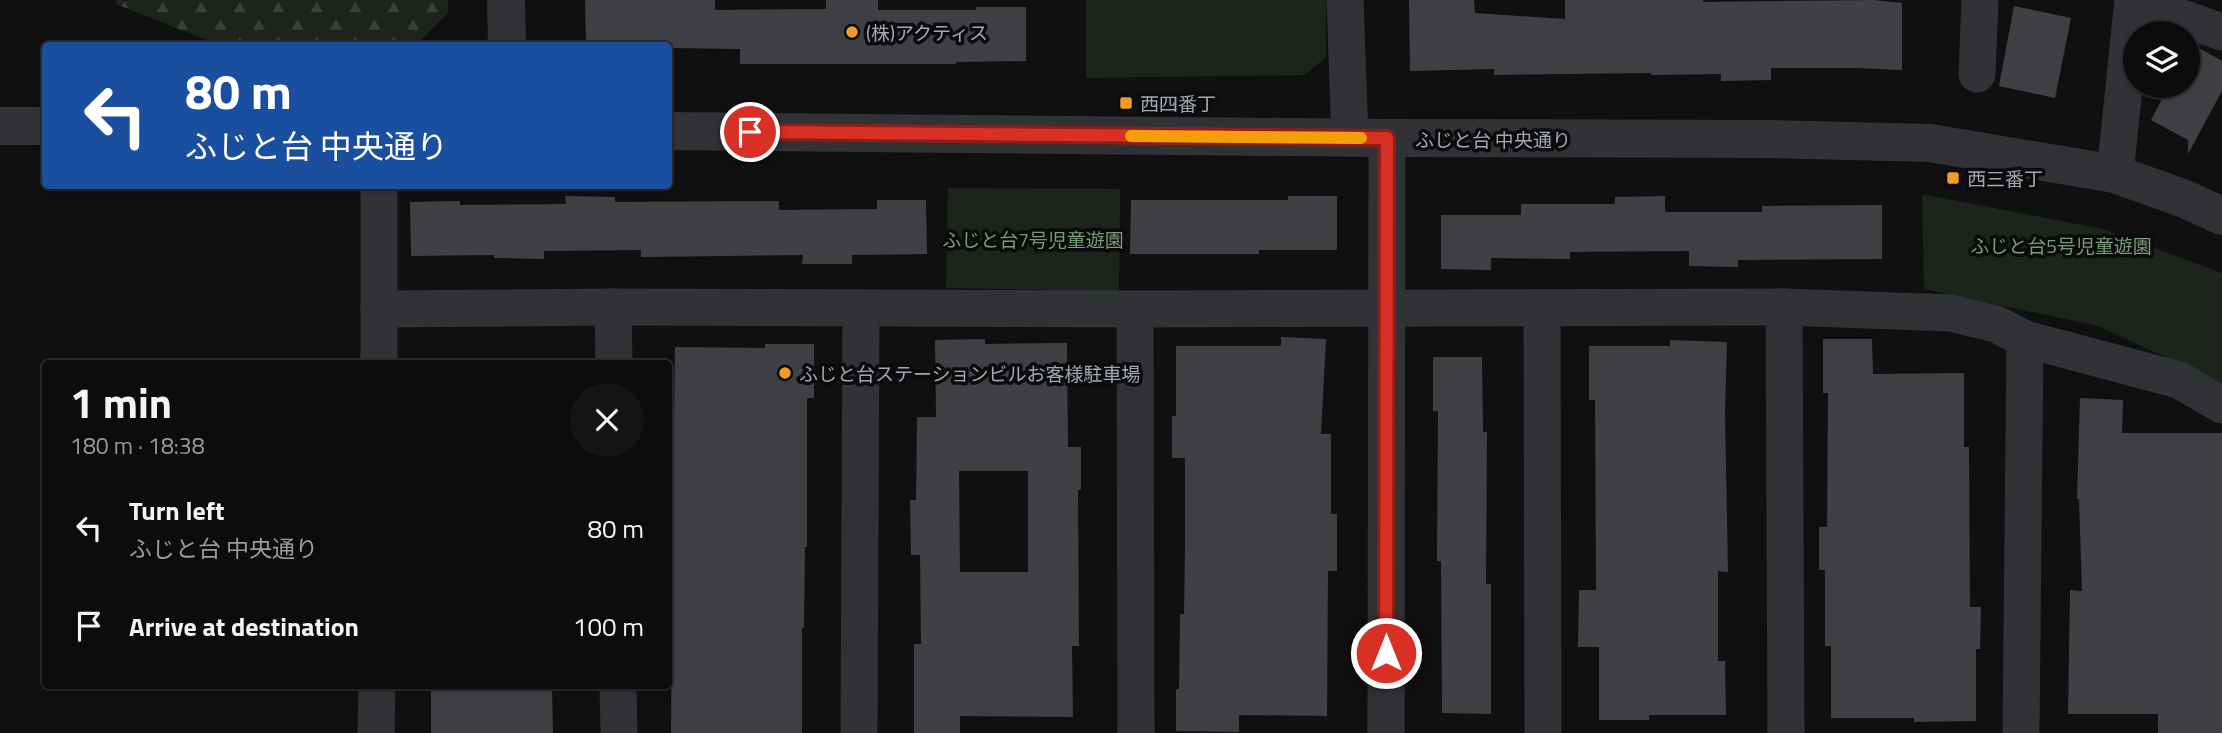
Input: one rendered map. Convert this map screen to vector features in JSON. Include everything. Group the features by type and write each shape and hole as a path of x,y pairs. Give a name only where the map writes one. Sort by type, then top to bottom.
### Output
{"street":[{"path":"506,0 507,42"},
{"path":"1345,0 1368,138 1388,307 1386,733"},
{"path":"1977,74 1980,0"},
{"path":"2115,174 2133,0 2222,33"},
{"path":"0,126 42,126"},
{"name":"ふじと台 中央通り","path":"672,131 1768,139 1930,143 2115,174 2185,199 2222,216"},
{"path":"379,189 379,360"},
{"path":"613,307 614,360"},
{"path":"379,309 1784,307 1951,313 1996,324 2025,339 2179,380 2222,405"},
{"path":"1784,307 1786,733"},
{"path":"859,733 861,308"},
{"path":"1135,309 1136,733"},
{"path":"1542,309 1543,733"},
{"path":"2021,733 2025,339"},
{"path":"376,733 377,689"},
{"path":"618,689 618,733"}],"green space":[{"path":"117,0 448,0 448,13 418,42 212,42 116,4"},
{"path":"1086,0 1326,0 1326,57 1305,75 1086,78"},
{"name":"ふじと台7号児童遊園","path":"948,188 1120,189 1119,291 946,288"},
{"name":"ふじと台5号児童遊園","path":"1922,194 2103,229 2222,273 2222,383 2098,326 1924,289"}],"building":[{"path":"585,0 715,0 715,10 826,9 826,0 878,0 878,10 1026,7 1026,61 956,64 740,64 740,49 672,48 672,42 586,42"},
{"path":"1409,0 1474,0 1475,13 1565,19 1565,0 1874,0 1902,3 1902,70 1771,68 1771,80 1721,81 1721,74 1494,75 1494,69 1410,71"},
{"path":"2014,6 2071,18 2055,98 1999,86"},
{"path":"2200,49 2222,61 2222,91 2188,154 2188,140 2151,120 2163,98 2200,98"},
{"path":"565,196 615,197 615,202 779,201 779,210 877,209 877,200 926,200 927,254 852,255 852,264 802,264 803,255 641,257 641,250 544,251 544,259 494,258 494,255 411,256 410,202 460,201 460,205 566,204"},
{"path":"1288,196 1337,196 1337,250 1259,250 1259,254 1130,254 1131,200 1288,200"},
{"path":"1665,196 1665,212 1762,212 1762,206 1882,205 1882,259 1738,260 1738,267 1689,266 1689,251 1570,252 1570,259 1491,258 1491,270 1441,269 1441,215 1521,215 1521,204 1615,204 1615,197"},
{"path":"1281,337 1326,339 1321,434 1331,434 1331,514 1337,514 1337,571 1328,571 1327,716 1239,715 1239,732 1176,731 1180,614 1184,614 1185,458 1172,458 1172,416 1176,416 1176,346 1281,346"},
{"path":"985,339 985,344 1067,343 1068,447 1081,447 1081,490 1078,490 1079,646 1072,646 1073,717 960,716 960,733 914,733 914,644 921,644 920,555 911,555 910,500 916,500 917,417 936,417 935,340","holes":["959,471 1028,471 1028,572 960,572"]},
{"path":"1823,339 1872,339 1873,374 1964,373 1964,447 1969,447 1970,607 1981,607 1980,649 1976,649 1976,721 1914,722 1914,718 1831,718 1831,646 1825,646 1825,570 1819,570 1819,527 1827,527 1828,393 1823,393"},
{"path":"1670,340 1727,342 1725,413 1728,572 1718,571 1718,661 1725,661 1726,715 1649,715 1649,720 1599,720 1599,647 1578,647 1579,590 1596,590 1595,400 1589,400 1589,346 1670,346"},
{"path":"765,344 814,344 814,398 807,398 807,547 802,628 802,733 671,733 672,422 675,347 765,348"},
{"path":"1433,357 1482,357 1483,432 1487,432 1486,584 1491,584 1491,714 1442,713 1441,561 1437,561 1438,411 1433,411"},
{"path":"2080,398 2123,400 2122,433 2222,433 2222,733 2158,733 2158,714 2068,714 2070,590 2082,591 2077,499"},
{"path":"431,689 552,689 553,733 431,733"}],"slow traffic":[{"path":"1131,136 1361,138"}],"place":[{"name":"(株)アクティス","path":"852,32"},
{"name":"西四番丁","path":"1126,103"},
{"name":"西三番丁","path":"1953,178"},
{"name":"ふじと台ステーションビルお客様駐車場","path":"785,373"}],"route":[{"path":"750,132 1387,138 1386,653"}]}
